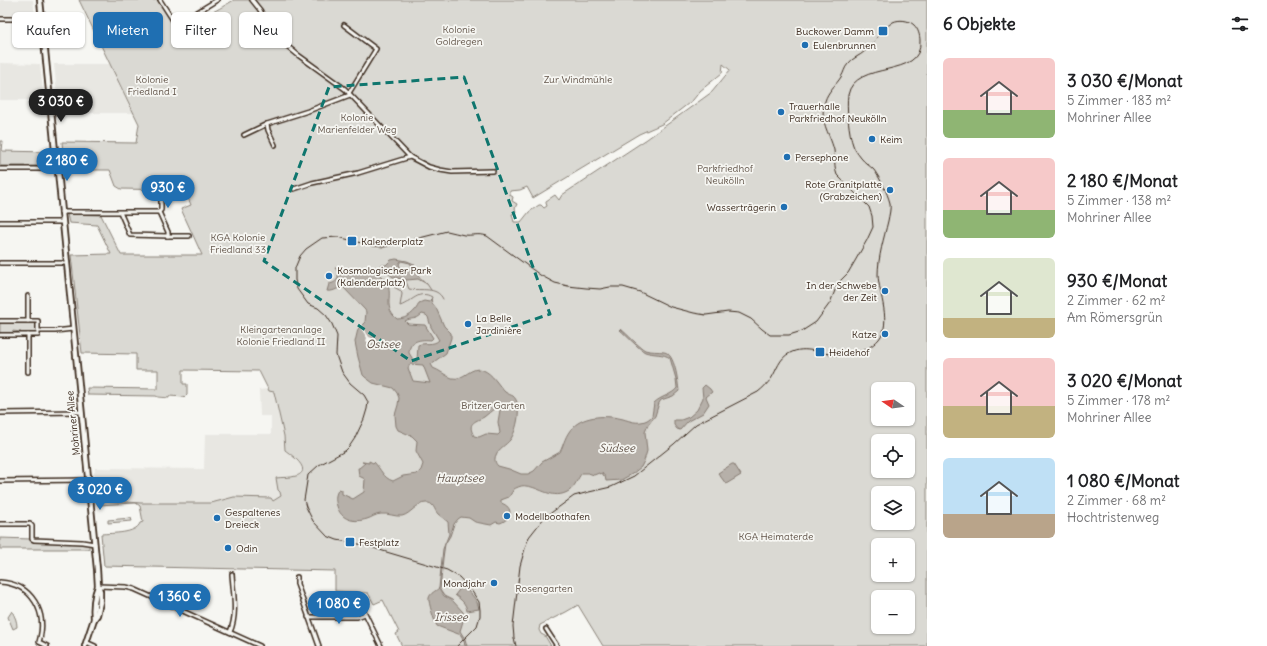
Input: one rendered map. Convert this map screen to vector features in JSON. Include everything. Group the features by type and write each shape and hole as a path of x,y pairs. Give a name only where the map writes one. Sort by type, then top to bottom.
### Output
{"main road":[{"name":"Mohriner Allee","path":"40,0 41,12"},
{"name":"Mohriner Allee","path":"45,48 98,586 100,591 100,602 97,615 94,619 86,644"}],"street":[{"path":"160,0 176,25 217,0"},
{"path":"252,0 260,10 275,36 298,55 337,82 410,157 430,167 440,170 452,172 493,171"},
{"path":"0,19 12,19"},
{"path":"244,135 267,124 309,111 350,94 376,48 344,25"},
{"path":"267,124 275,145"},
{"path":"294,189 312,183 358,173 410,157"},
{"path":"0,170 57,169"},
{"path":"158,212 161,210 161,199"},
{"path":"61,212 158,212"},
{"path":"120,212 130,235 190,236"},
{"path":"158,212 168,232 168,236"},
{"path":"0,222 62,222"},
{"path":"0,263 66,263"},
{"path":"28,296 28,321"},
{"path":"0,321 38,321 38,335 0,335"},
{"path":"38,330 73,329"},
{"path":"28,335 28,372"},
{"path":"0,413 81,412"},
{"path":"0,481 88,480"},
{"path":"0,524 30,524 32,526 32,539 34,540 95,544"},
{"path":"230,632 234,622 232,574"},
{"path":"297,577 297,584 319,646"},
{"path":"0,582 10,583 17,586 33,598 41,619 39,642 47,646"},
{"path":"98,586 126,587 134,589 260,646"},
{"path":"363,609 381,646"},
{"path":"308,617 357,618 365,614"},
{"path":"546,629 557,646"},
{"path":"86,644 95,646"}],"highlighted area":[{"path":"464,77 550,314 411,361 264,261 329,87"}],"shaded area":[{"path":"0,0 33,0 34,12 12,12 12,18 0,18"},
{"path":"0,63 40,64 44,100 0,100"},
{"path":"54,64 110,64 133,113 74,113 74,103 58,104"},
{"path":"268,389 269,391 274,392 284,436 285,450 299,460 302,470 280,492 281,497 277,500 273,502 271,498 234,497 211,503 141,503 98,500 94,472 95,468 204,469 205,434 271,434 271,416 260,416 259,390"}],"green space":[{"path":"79,0 159,0 171,20 171,48 231,48 231,12 212,12 234,0 927,0 927,646 603,646 578,605 540,625 539,630 541,634 545,636 551,646 402,646 396,634 399,632 383,600 374,604 368,593 335,591 335,571 104,566 101,534 129,531 138,527 140,523 143,522 140,506 136,503 98,505 98,500 141,503 211,503 234,497 271,498 273,501 281,496 278,490 276,478 296,476 303,470 299,462 285,450 284,436 274,392 269,391 259,371 183,370 183,384 187,384 187,395 184,398 169,396 169,398 156,396 88,395 87,388 158,389 158,370 136,370 136,354 82,353 71,255 111,254 97,225 69,223 67,214 101,215 121,255 202,255 181,209 191,205 187,197 181,192 175,190 121,189 116,186 110,170 63,170 64,163 62,142 136,143 139,124 102,48 163,48 163,12 93,12 93,29","holes":["723,64 730,70 712,92 647,139 562,195 559,200 555,195 546,201 547,206 544,208 539,205 529,212 521,222 514,222 512,214 516,212 515,208 517,204 512,201 513,197 510,195 510,191 520,190 527,187 533,198 639,134 662,124 693,100 700,91 722,73"]},
{"path":"0,141 3,141 2,151 49,152 49,164 46,166 0,166"},
{"path":"0,323 35,323 37,325 37,331 34,333 13,331 12,334 0,333"},
{"path":"131,518 132,521 108,523 108,520"},
{"path":"0,538 31,539 34,542 89,543 89,549 0,549"},
{"path":"12,611 17,625 17,627 13,629 8,617"}],"water":[{"path":"396,259 414,264 416,274 427,284 418,279 407,280 393,277 380,265 386,265 391,260","holes":["401,261 410,263 412,266 408,269 401,269 399,264"]},
{"path":"342,267 347,274 369,270 379,274 387,283 389,288 390,309 392,314 397,319 408,316 416,309 419,303 424,301 429,302 431,299 444,326 451,333 451,338 446,353 431,364 433,368 452,378 460,377 471,371 479,369 483,370 493,377 505,392 513,396 518,405 517,424 513,436 496,455 495,461 498,466 521,474 528,474 534,471 542,462 560,452 566,436 573,427 590,418 617,418 634,422 642,422 646,421 652,416 654,403 677,388 670,358 664,355 645,352 620,330 621,329 645,350 664,352 671,357 675,368 679,391 673,396 661,400 659,403 655,416 645,432 647,451 644,461 641,467 621,480 606,481 605,476 602,473 594,475 582,473 569,491 558,495 547,493 531,487 518,487 514,489 509,497 501,500 501,503 510,510 507,519 500,523 496,522 491,525 475,522 469,518 461,517 454,524 450,536 445,544 449,534 448,522 438,514 429,503 422,503 402,516 384,514 357,521 349,519 339,511 336,502 336,495 339,489 342,490 342,494 353,499 364,492 365,479 359,476 358,468 365,463 362,462 374,462 384,476 393,481 403,476 417,474 421,470 423,464 416,451 417,441 412,436 398,430 396,426 395,415 399,398 397,393 393,388 373,383 363,375 355,342 358,329 365,322 366,312 343,287 332,291 327,291 329,284 335,282 338,278 338,273 335,268","holes":["422,314 428,317 431,327 439,340 434,343 418,345 416,362 409,353 411,345 416,341 431,340 433,338 425,325 408,324 405,321","410,364 423,365 430,383 413,381 408,368","495,408 499,408 498,422 500,433 498,435 486,434 479,437 474,436 471,426 477,420 484,417"]},
{"path":"705,385 712,392 706,397 709,404 703,413 688,421 680,430 677,429 674,425 674,420 681,420 689,417 697,410 703,398 702,388"},
{"path":"734,464 741,475 726,484 718,473"},
{"name":"Irissee","path":"445,544 440,590 444,596 452,600 463,612 464,618 460,631 467,646 465,646 461,635 437,626 433,617 429,598 432,593 439,588 443,549"},
{"path":"462,586 475,599 479,609 467,611 461,600 455,595"}],"pier":[{"path":"361,324 369,337 372,338 371,343 366,341 367,338 359,325"}],"waterway":[{"path":"399,279 399,283 394,287 401,291 402,294 400,306 423,294 432,297 431,300"},
{"path":"405,279 409,289 437,292 443,299"},
{"path":"427,284 431,290"}],"railway":[{"path":"457,646 477,626 480,616 479,602 471,590 459,577 447,570 364,545 337,540 327,536 313,521 306,507 304,500 308,475 319,465 345,451 349,447 364,419 368,402 364,395 350,383 342,372 336,355 337,336 332,324 326,315 318,308 308,304 297,289 295,268 300,256 306,249 322,238 338,237 373,246 384,247 447,231 464,235 484,235 540,275 555,283 568,286 600,289 623,287 640,292 671,307 706,315 728,312 739,313 751,319 770,335 789,335 802,331 816,322 830,303 838,283 848,273 873,227 869,207 837,175 834,150 825,126 823,115 825,101 828,94 850,62 865,51 889,25 895,21 901,20 912,23 917,28 920,37 918,53 911,61 900,66 875,72 863,77 853,84 847,100 849,127 856,152 877,174 890,203 890,212 878,268 885,317 883,332 879,339 868,348 850,354 837,355 801,350 786,355 771,379 758,392 696,424 634,476 611,487 574,496 544,518 529,537 520,566 513,626 516,646"}],"place":[{"name":"Buckower Damm","path":"883,31"},
{"name":"Eulenbrunnen","path":"805,45"},
{"name":"Trauerhalle Parkfriedhof Neukölln","path":"781,112"},
{"name":"Keim","path":"872,139"},
{"name":"Persephone","path":"787,157"},
{"name":"Rote Granitplatte (Grabzeichen)","path":"890,190"},
{"name":"Wasserträgerin","path":"784,207"},
{"name":"Kalenderplatz","path":"352,241"},
{"name":"Kosmologischer Park (Kalenderplatz)","path":"329,276"},
{"name":"In der Schwebe der Zeit","path":"885,291"},
{"name":"La Belle Jardinière","path":"468,324"},
{"name":"Katze","path":"885,334"},
{"name":"Heidehof","path":"820,352"},
{"name":"Modellboothafen","path":"507,516"},
{"name":"Gespaltenes Dreieck","path":"217,518"},
{"name":"Festplatz","path":"350,542"},
{"name":"Odin","path":"228,548"},
{"name":"Mondjahr","path":"494,583"}],"park label":[{"name":"Kolonie Goldregen","path":"459,34"},
{"name":"Zur Windmühle","path":"578,79"},
{"name":"Kolonie Friedland I","path":"152,84"},
{"name":"Kolonie Marienfelder Weg","path":"357,122"},
{"name":"Parkfriedhof Neukölln","path":"725,174"},
{"name":"KGA Kolonie Friedland 33","path":"238,242"},
{"name":"Kleingartenanlage Kolonie Friedland II","path":"281,334"},
{"name":"Britzer Garten","path":"493,405"},
{"name":"KGA Heimaterde","path":"776,536"},
{"name":"Rosengarten","path":"544,588"}],"water label":[{"name":"Ostsee","path":"383,344"},
{"name":"Südsee","path":"617,448"},
{"name":"Hauptsee","path":"460,478"}]}
